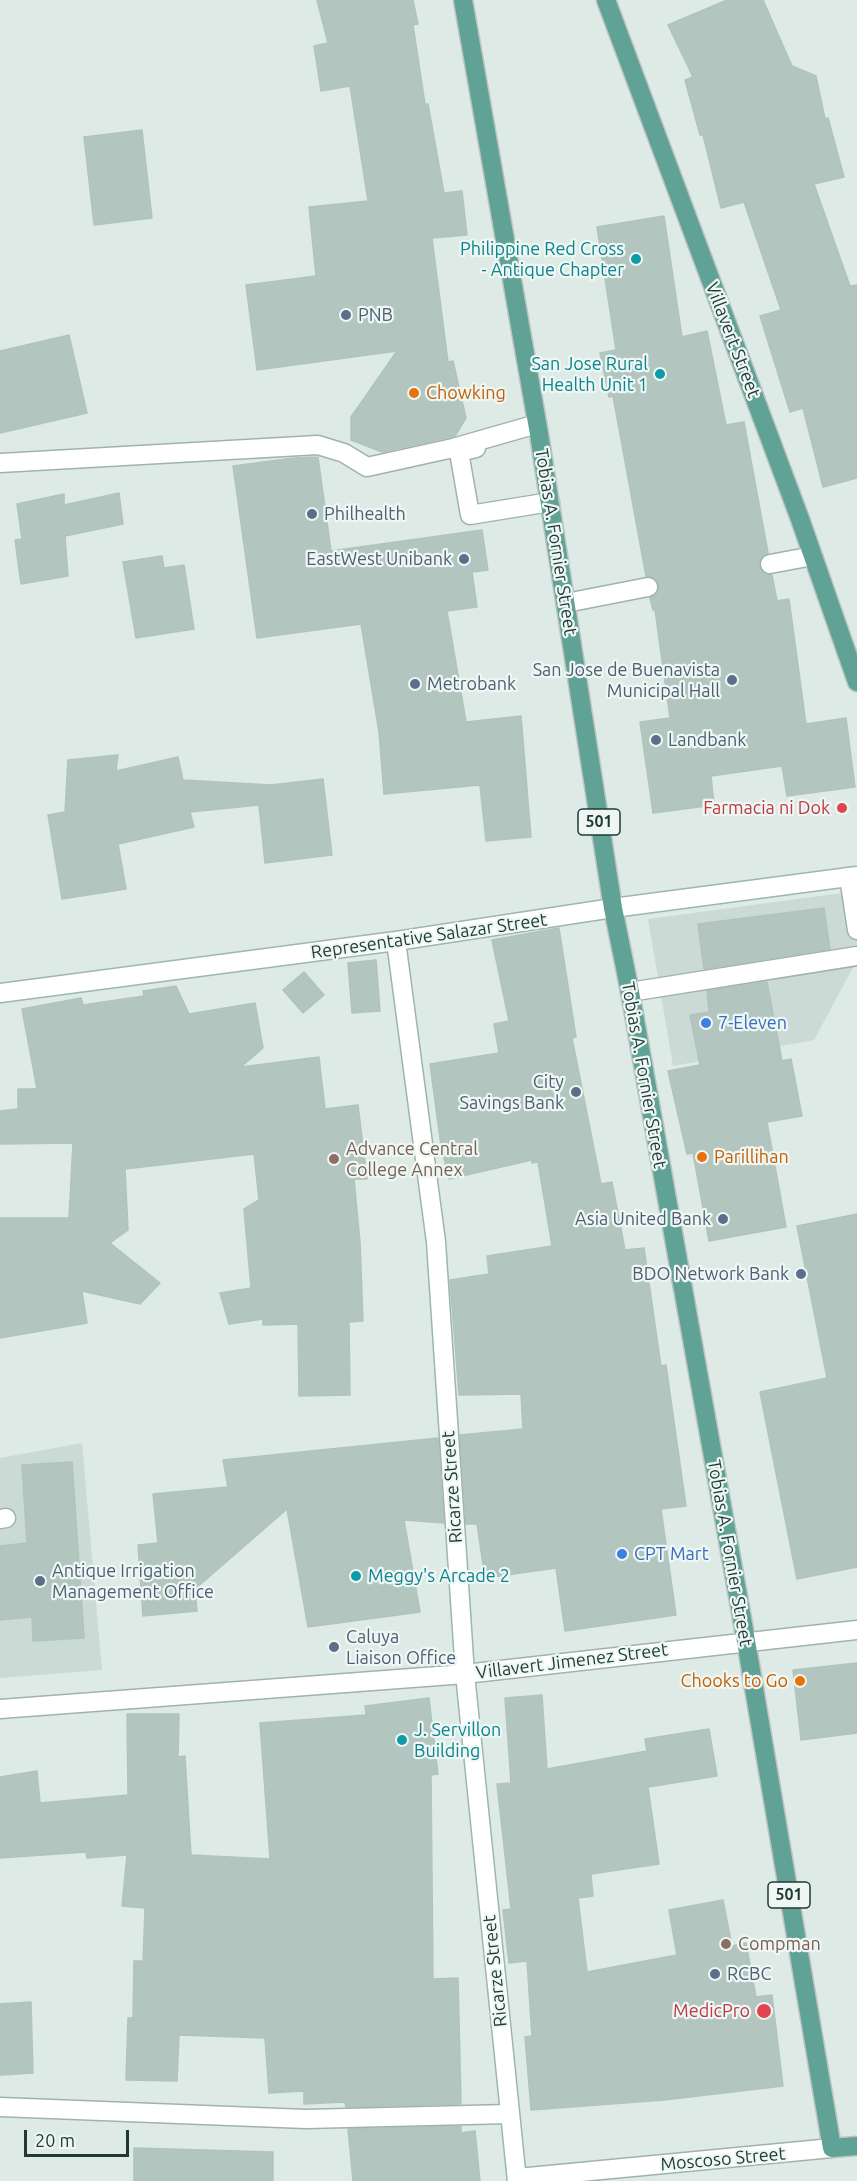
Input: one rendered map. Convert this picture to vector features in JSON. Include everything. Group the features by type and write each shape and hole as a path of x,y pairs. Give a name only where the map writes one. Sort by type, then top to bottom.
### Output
{"main road":[{"name":"Tobias A. Fornier Street","path":"463,0 538,429 613,908 746,1641 832,2148"},
{"name":"Villavert Street","path":"606,0 813,556 857,682"},
{"name":"Moscoso Street","path":"832,2148 857,2146"}],"street":[{"path":"0,464 318,445 344,453 367,466 538,429"},
{"path":"538,429 459,452 470,515 550,502"},
{"path":"770,564 813,556"},
{"path":"566,603 648,587"},
{"path":"853,877 857,930"},
{"name":"Representative Salazar Street","path":"0,993 396,941 613,908 853,877"},
{"name":"Ricarze Street","path":"396,941 436,1242 465,1674 509,2114 518,2180"},
{"path":"630,992 857,956"},
{"name":"Villavert Jimenez Street","path":"0,1709 465,1674 857,1630"},
{"path":"0,2107 306,2119 509,2114"},
{"name":"Moscoso Street","path":"518,2180 832,2148"}],"shaded area":[{"path":"857,891 857,960 814,1040 673,1066 648,919"},
{"path":"82,1443 102,1670 0,1678 0,1458"}],"building":[{"path":"317,0 413,0 418,24 413,25 425,104 428,104 444,193 462,191 467,235 432,238 448,362 453,361 466,418 455,436 382,452 351,440 351,417 397,351 257,370 246,285 316,276 309,207 368,201 350,86 321,91 314,46 328,43"},
{"path":"727,0 763,0 792,66 816,76 825,119 828,118 844,177 814,184 850,286 857,285 857,478 823,487 803,408 790,412 760,316 781,310 744,202 721,208 703,135 700,135 685,80 693,77 668,25"},
{"path":"142,130 152,218 94,225 84,137"},
{"path":"664,216 682,337 707,331 726,425 744,422 768,553 760,560 759,567 766,574 772,575 777,601 789,599 806,724 846,718 855,787 787,796 782,766 711,776 714,805 653,813 640,722 670,718 655,610 653,610 650,598 656,595 659,585 656,579 646,576 613,396 609,397 600,353 616,350 597,227"},
{"path":"69,335 87,413 0,433 0,351"},
{"path":"318,457 331,551 482,530 488,570 472,572 477,607 447,611 466,722 521,716 531,837 486,841 480,785 384,794 379,732 361,624 257,638 233,466"},
{"path":"119,493 123,524 65,536 68,576 21,584 15,540 22,539 17,504 64,494 64,505"},
{"path":"162,556 164,568 184,565 194,629 136,638 123,562"},
{"path":"118,755 116,771 178,757 183,780 271,785 323,779 332,855 265,863 259,805 190,812 194,827 118,844 126,889 62,899 48,815 65,812 68,760"},
{"path":"824,908 830,949 704,969 698,924"},
{"path":"559,928 576,1037 572,1038 601,1184 612,1182 625,1250 644,1248 661,1366 666,1365 686,1506 661,1509 676,1615 565,1631 556,1568 485,1578 477,1524 466,1524 460,1435 523,1429 521,1394 459,1395 450,1280 489,1274 487,1256 552,1246 538,1162 532,1163 532,1160 449,1179 441,1146 430,1064 499,1053 494,1024 509,1021 492,940"},
{"path":"376,960 380,1011 352,1013 348,963"},
{"path":"304,972 324,995 303,1013 283,990"},
{"path":"767,982 782,1061 791,1059 802,1116 767,1122 786,1227 709,1241 693,1153 687,1154 668,1071 700,1065 690,1015 709,1012 707,991"},
{"path":"176,986 189,1014 255,1003 263,1048 241,1067 319,1057 325,1109 358,1105 367,1179 354,1179 360,1242 363,1321 349,1322 350,1395 299,1396 298,1324 263,1325 263,1319 229,1324 220,1293 251,1288 244,1209 259,1200 254,1154 125,1169 128,1230 110,1243 160,1283 140,1304 82,1291 87,1323 0,1338 0,1218 69,1218 73,1143 0,1144 0,1111 18,1109 18,1089 37,1089 22,1009 81,998 83,1005 144,996 143,991"},
{"path":"857,1214 857,1567 797,1579 760,1392 827,1378 797,1226"},
{"path":"438,1438 444,1523 404,1520 420,1612 308,1627 287,1509 195,1589 197,1611 143,1616 138,1545 158,1543 153,1494 228,1487 223,1460"},
{"name":"Antique Irrigation Management Office","path":"72,1462 84,1638 33,1641 32,1617 0,1620 0,1546 27,1543 22,1465"},
{"path":"857,1663 857,1733 801,1740 793,1670"},
{"path":"542,1695 547,1769 647,1751 645,1739 709,1729 717,1776 648,1787 659,1864 591,1874 593,1896 578,1898 587,1972 677,1955 669,1910 723,1900 732,1946 746,1943 756,1997 772,1995 783,2086 664,2100 531,2110 525,2037 532,2036 527,1961 509,1963 503,1910 511,1909 497,1784 511,1783 505,1698"},
{"path":"429,1698 438,1774 431,1775 433,1979 458,1978 461,2104 346,2107 345,2102 304,2104 304,2091 269,2093 265,2038 179,2035 177,2081 126,2080 128,2018 133,2018 134,1961 143,1961 145,1908 122,1906 127,1855 87,1858 86,1852 0,1858 0,1777 37,1771 40,1803 128,1795 127,1714 179,1714 178,1757 185,1756 191,1855 270,1859 260,1723 366,1715 365,1706"},
{"path":"31,2002 33,2073 0,2075 0,2004"},
{"path":"461,2126 461,2133 475,2131 480,2181 353,2181 348,2129"},
{"path":"134,2148 273,2152 273,2181 134,2181"}],"place":[{"name":"Philippine Red Cross - Antique Chapter","path":"636,259"},
{"name":"PNB","path":"346,315"},
{"name":"San Jose Rural Health Unit 1","path":"660,374"},
{"name":"Chowking","path":"414,393"},
{"name":"Philhealth","path":"312,514"},
{"name":"EastWest Unibank","path":"464,559"},
{"name":"San Jose de Buenavista Municipal Hall","path":"732,680"},
{"name":"Metrobank","path":"415,684"},
{"name":"Landbank","path":"656,740"},
{"name":"Farmacia ni Dok","path":"842,808"},
{"name":"7-Eleven","path":"706,1023"},
{"name":"City Savings Bank","path":"576,1092"},
{"name":"Parillihan","path":"702,1157"},
{"name":"Advance Central College Annex","path":"334,1159"},
{"name":"Asia United Bank","path":"723,1219"},
{"name":"BDO Network Bank","path":"801,1274"},
{"name":"CPT Mart","path":"622,1554"},
{"name":"Meggy's Arcade 2","path":"356,1576"},
{"name":"Antique Irrigation Management Office","path":"40,1581"},
{"name":"Caluya Liaison Office","path":"334,1647"},
{"name":"Chooks to Go","path":"800,1681"},
{"name":"J. Servillon Building","path":"402,1740"},
{"name":"Compman","path":"726,1944"},
{"name":"RCBC","path":"715,1974"},
{"name":"MedicPro","path":"764,2011"}]}
